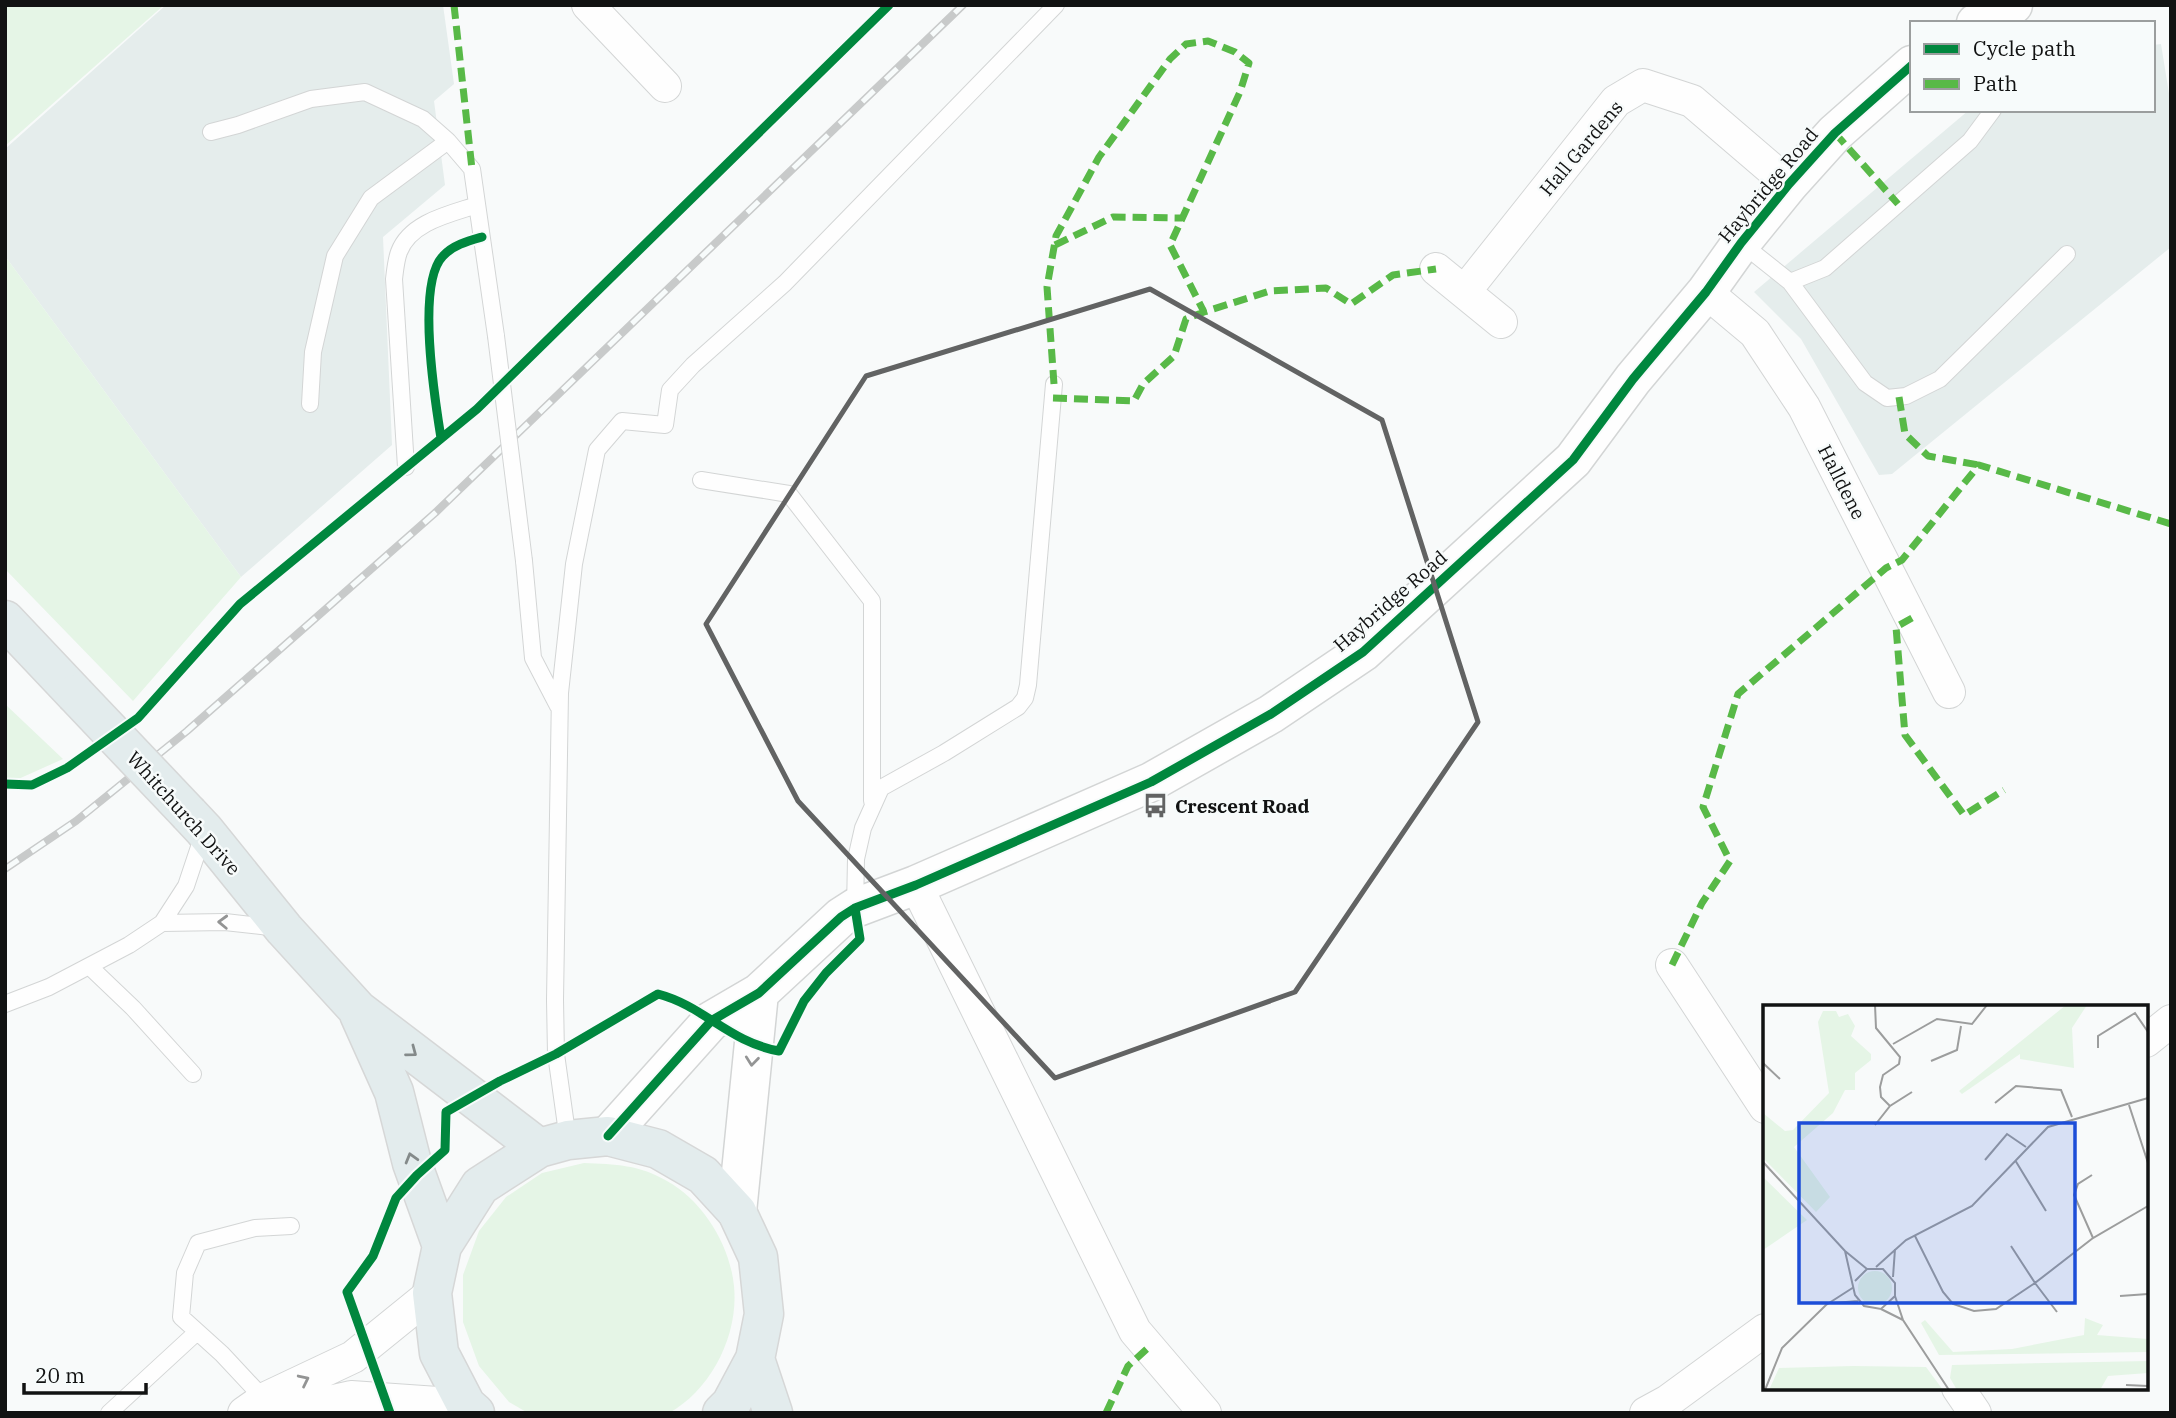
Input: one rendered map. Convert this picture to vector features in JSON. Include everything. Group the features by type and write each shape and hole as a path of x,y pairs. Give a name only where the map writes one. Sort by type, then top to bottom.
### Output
{"main road":[{"name":"Whitchurch Drive","path":"5,620 197,822 284,929 358,1010 553,1144"},
{"name":"Whitchurch Drive","path":"358,1010 394,1091 412,1163 442,1246"},
{"path":"471,1409 439,1353 432,1293 442,1246 480,1186 553,1144 608,1136 658,1149 703,1175 737,1212 758,1257 764,1314 755,1359 731,1404 722,1413"},
{"path":"755,1359 773,1413"}],"street":[{"path":"1980,21 2013,5"},
{"path":"594,8 665,86"},
{"name":"Haybridge Road","path":"608,1136 711,1021 759,993 841,917 855,908 916,885 1151,782 1270,714 1363,652 1573,460 1633,379 1706,292 1741,243 1789,184 1835,133 1910,67"},
{"name":"Hall Gardens","path":"1465,291 1616,101 1643,85 1692,101 1789,184"},
{"path":"1436,269 1501,322"},
{"name":"Halldene","path":"1706,292 1755,333 1804,407 1949,692"},
{"path":"916,885 1135,1331 1205,1413"},
{"path":"1672,965 1763,1104"},
{"path":"737,1212 759,993"},
{"path":"2148,1039 2171,1021"},
{"path":"263,1408 353,1357 432,1293"},
{"path":"1646,1413 1668,1401 1763,1331"},
{"path":"1959,1390 1975,1413"},
{"path":"263,1408 351,1397 471,1409"}],"lane":[{"path":"553,1144 559,708 574,564 597,450 622,421 665,425 670,390 693,365 785,283 1056,5"},
{"path":"211,132 311,99 365,92 423,119 448,141 472,169 496,336 524,561 533,658 559,708"},
{"path":"1790,282 1825,268 1970,141 1992,112"},
{"path":"310,404 313,352 335,256 371,198 448,141"},
{"path":"406,467 394,279 398,254 405,239 431,221 477,205"},
{"name":"Haybridge Road","path":"1741,243 1790,282 1866,383 1887,398 1906,396 1940,379 2067,254"},
{"path":"855,908 856,859 863,828 881,788 1007,714 1025,698 1054,383"},
{"path":"701,480 789,494 873,601 873,807"},
{"path":"5,1004 49,987 129,945 162,923 186,886 197,822"},
{"path":"162,923 225,922 284,929"},
{"path":"89,966 133,1008 193,1074"},
{"path":"263,1408 222,1354 181,1317 186,1273 198,1243 255,1228 291,1226"},
{"path":"109,1413 197,1332"}],"highlighted area":[{"path":"1150,289 1382,420 1478,722 1295,992 1055,1078 798,801 706,624 866,376"}],"shaded area":[{"path":"166,5 443,5 454,84 434,101 445,185 383,237 392,445 241,577 5,256 5,149"},
{"path":"2161,44 2171,106 2171,247 1892,474 1879,475 1801,339 1754,292 1967,112 2155,112 2155,45"}],"green space":[{"path":"5,5 164,5 5,146"},
{"path":"5,256 241,577 133,701 5,569"},
{"path":"5,704 63,759 5,785"},
{"path":"584,1163 637,1169 667,1181 703,1212 727,1255 734,1286 734,1305 727,1342 709,1376 698,1390 669,1413 528,1413 509,1402 479,1366 463,1322 463,1275 479,1231 506,1197 542,1173"}],"railway":[{"path":"5,869 76,821 187,731 435,513 963,5"}],"marked path":[{"path":"454,5 472,169"},
{"path":"1054,384 1047,287 1056,236 1099,157 1170,59 1186,44 1208,41 1235,52 1249,63 1240,92 1170,245 1204,312 1270,291 1326,288 1351,304 1393,275 1436,269"},
{"path":"1835,133 1898,204"},
{"path":"1055,245 1113,217 1182,218"},
{"path":"1053,398 1134,401 1143,384 1174,356 1186,319 1204,312"},
{"path":"1899,397 1905,434 1928,456 1979,465"},
{"path":"1672,965 1702,903 1730,861 1703,807 1738,694 1886,568 1902,560 1979,465 2171,524"},
{"path":"1912,618 1896,627 1905,735 1964,815 2004,790"},
{"path":"1106,1413 1128,1366 1149,1347"}],"cycle path":[{"path":"5,784 32,785 67,768 138,718 240,604 477,409 889,5"},
{"path":"608,1136 711,1021 759,993 841,917 855,908 916,885 1151,782 1271,714 1363,652 1573,460 1633,379 1706,292 1741,243 1789,184 1835,133 1910,67"},
{"path":"441,438 430,344 430,291 435,270 443,256 456,246 482,237"},
{"path":"390,1413 347,1292 373,1256 396,1198 445,1150 446,1112 500,1081 556,1054 658,994 689,1007 745,1040 779,1051 804,1001 826,973 860,939 855,908"}],"place":[{"name":"Crescent Road","path":"1155,806"}]}
